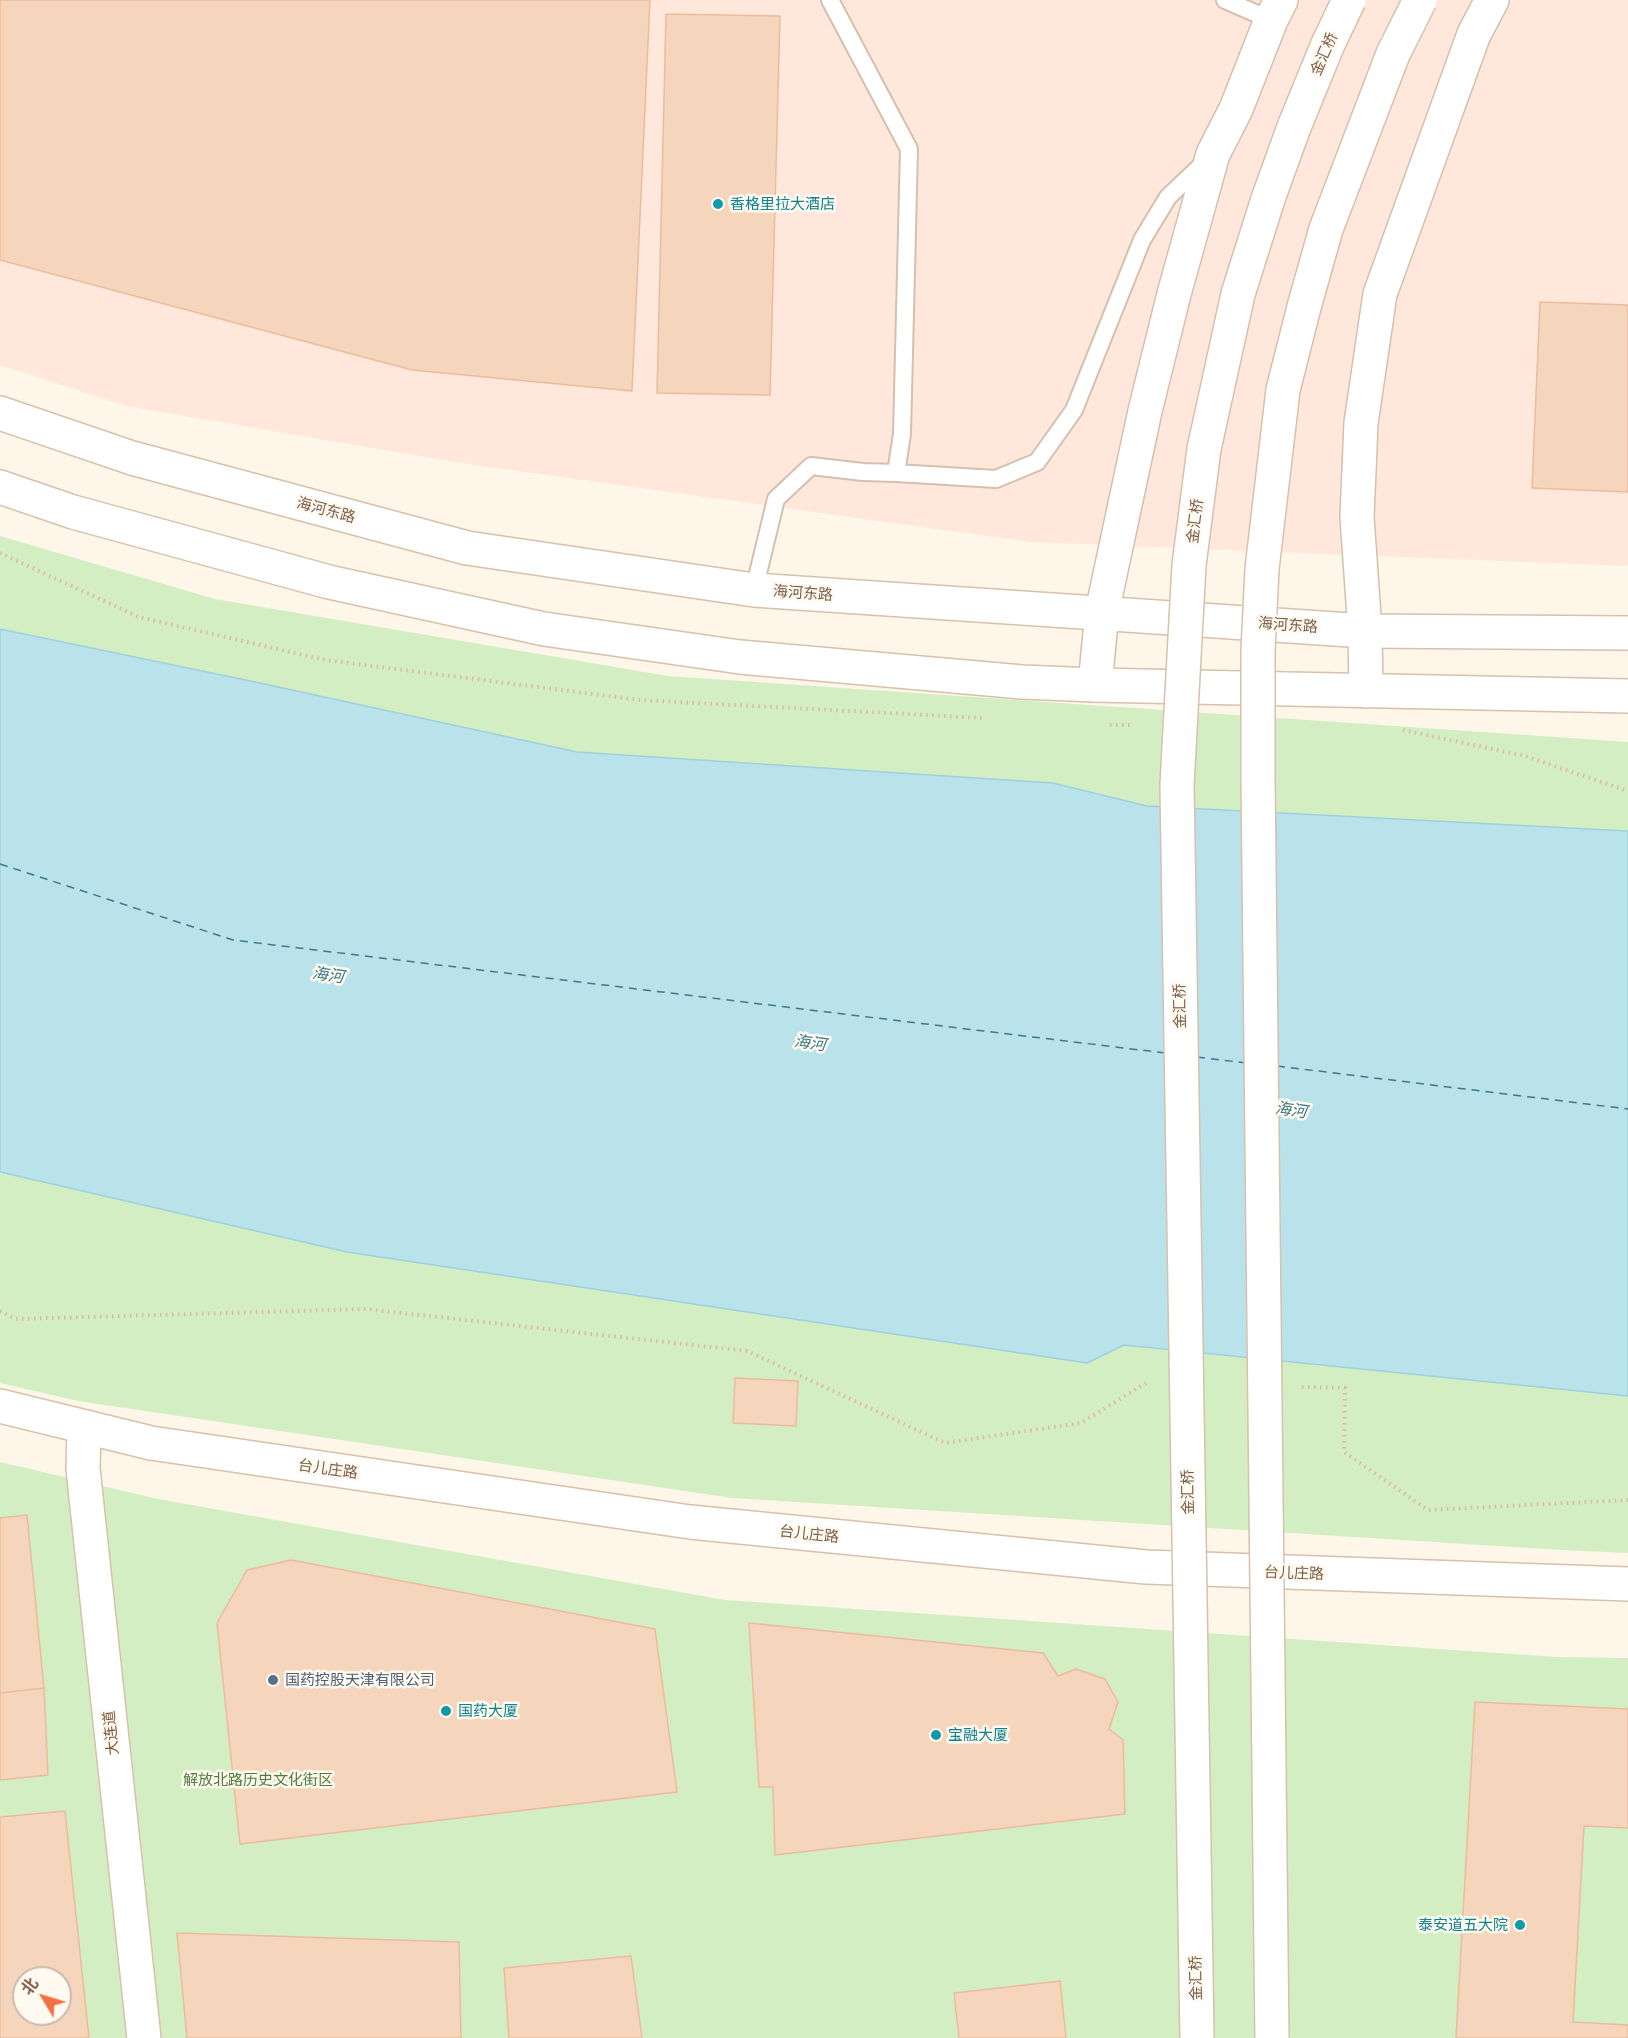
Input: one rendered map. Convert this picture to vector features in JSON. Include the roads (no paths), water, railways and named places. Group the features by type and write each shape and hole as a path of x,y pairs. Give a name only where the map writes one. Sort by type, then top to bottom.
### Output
{"main road":[{"name":"金汇桥","path":"1197,2038 1177,785 1189,576 1204,449 1238,294 1293,127 1349,0"},
{"path":"1272,2038 1258,777 1258,650 1262,569 1283,390 1304,307 1326,229 1393,54 1420,0"},
{"path":"1366,691 1365,630 1357,517 1361,423 1380,294 1474,34 1492,0"},
{"path":"1095,685 1102,612 1145,411 1174,294 1213,154 1236,109 1276,10"},
{"name":"海河东路","path":"0,413 132,458 467,548 754,590 1365,630 1628,633"},
{"path":"0,487 73,512 329,582 544,628 740,657 1022,682 1628,696"},
{"name":"台儿庄路","path":"0,1406 150,1443 690,1522 1146,1568 1628,1584"},
{"name":"大连道","path":"84,1428 83,1469 144,2038"}],"lane":[{"path":"830,0 909,149 902,434 896,473"},
{"path":"1225,0 1276,10"},
{"path":"754,590 776,499 811,466 863,472 996,479 1037,462 1074,410 1142,240 1168,197 1213,154"}],"water":[{"name":"海河","path":"0,629 577,752 1053,783 1147,806 1628,831 1628,1396 1124,1345 1087,1363 347,1252 0,1172"}],"place":[{"name":"香格里拉大酒店","path":"718,204"},
{"name":"国药控股天津有限公司","path":"273,1680"},
{"name":"国药大厦","path":"446,1711"},
{"name":"宝融大厦","path":"936,1735"},
{"name":"泰安道五大院","path":"1520,1925"}],"park label":[{"name":"解放北路历史文化街区","path":"258,1780"}]}
